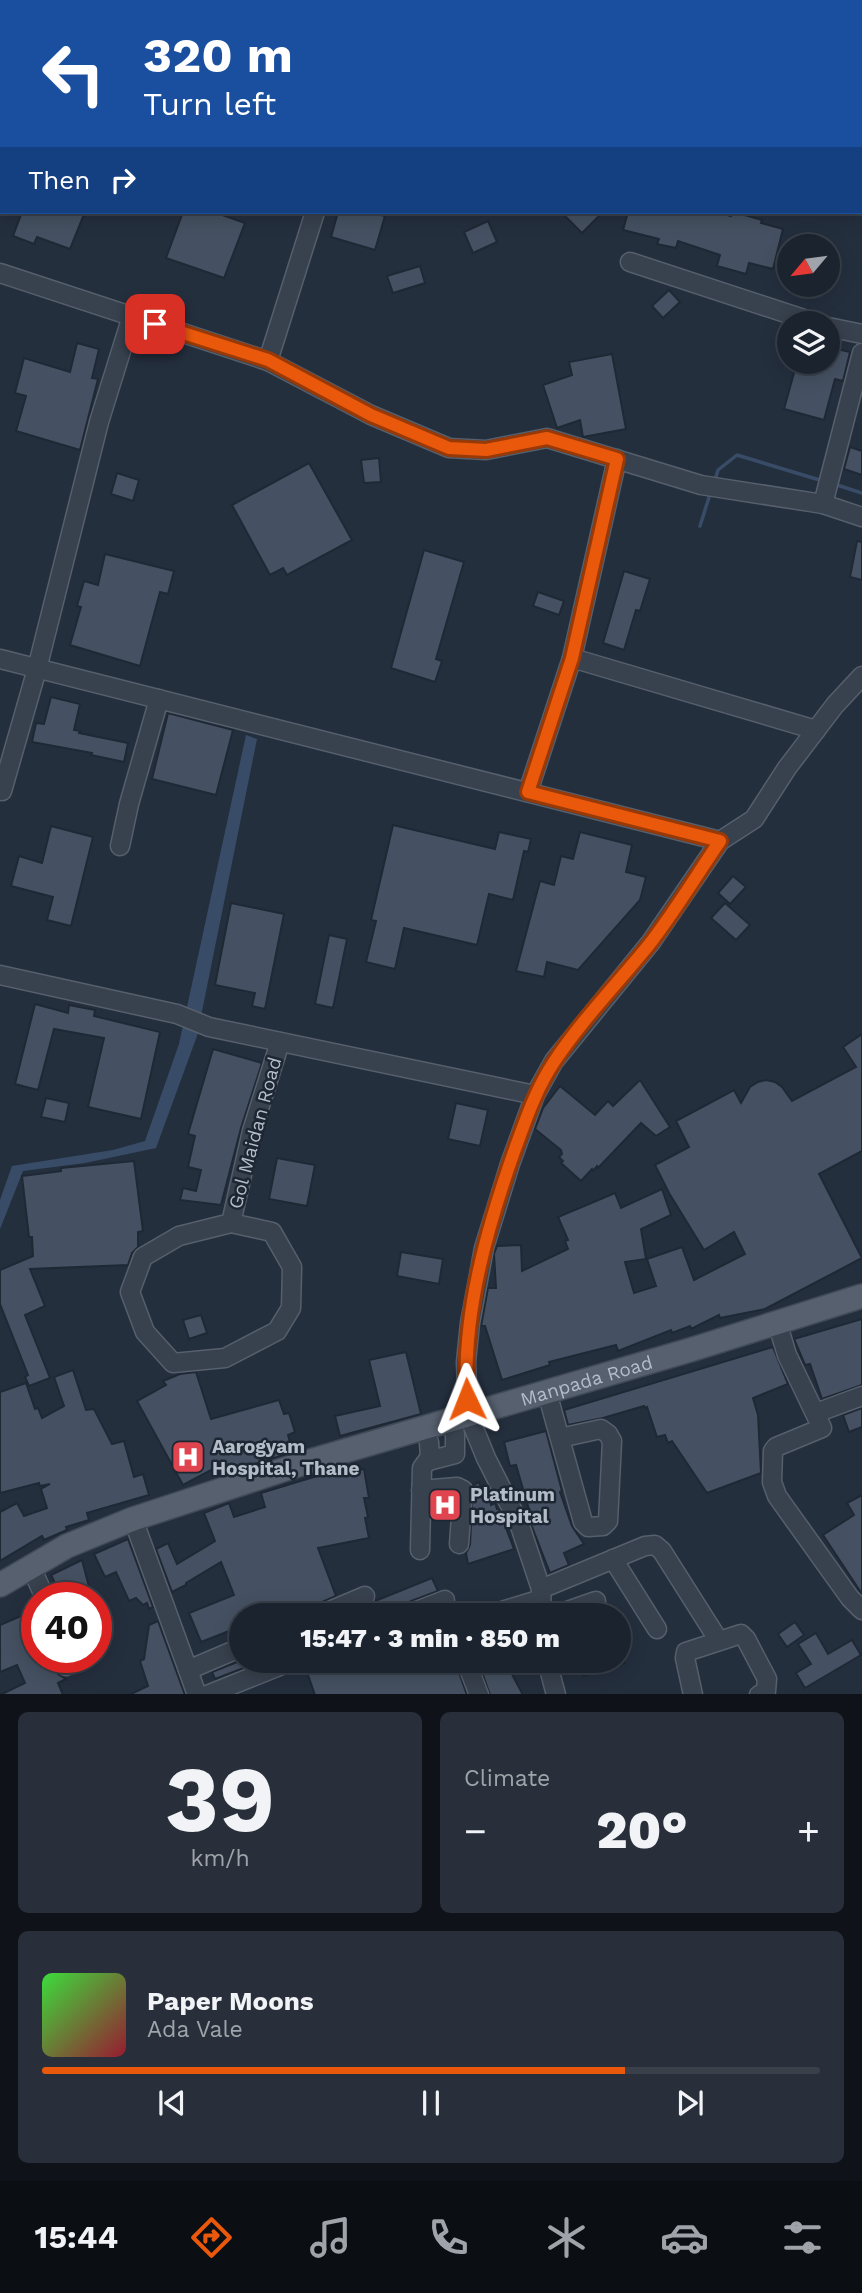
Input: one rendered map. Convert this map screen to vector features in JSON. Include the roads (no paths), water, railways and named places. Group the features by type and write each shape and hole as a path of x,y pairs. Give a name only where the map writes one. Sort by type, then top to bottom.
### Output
{"main road":[{"name":"Manpada Road","path":"0,1600 38,1581 91,1535 136,1526 365,1453 692,1356 779,1328 862,1296"},
{"name":"Manpada Road","path":"779,1328 862,1311"},
{"name":"Manpada Road","path":"365,1453 429,1451 462,1424 550,1403 576,1390"},
{"name":"Manpada Road","path":"0,1585 38,1581"}],"street":[{"path":"268,360 314,214"},
{"path":"630,261 780,311"},
{"path":"0,273 268,360 371,415 449,448 486,450 547,438 712,487 822,504 862,517"},
{"path":"2,791 37,669 99,422 132,316"},
{"path":"840,329 862,334"},
{"path":"822,504 862,353"},
{"path":"528,792 572,658 617,459"},
{"path":"572,658 816,730"},
{"path":"0,659 720,841"},
{"path":"719,1641 662,1551 655,1545 645,1546 613,1559 541,1601 519,1522 486,1458 462,1424 470,1323 484,1248 510,1164 535,1095 554,1061 651,943 720,841 754,819 787,768 862,676"},
{"path":"120,846 159,699"},
{"path":"0,975 177,1014 209,1027 535,1095"},
{"name":"Gol Maidan Road","path":"231,1223 252,1131 280,1042"},
{"name":"Gol Maidan Road","path":"231,1223 272,1232 292,1267 291,1308 277,1331 225,1358 173,1363 145,1332 131,1292 143,1257 179,1236 231,1223"},
{"path":"779,1328 787,1355 822,1428 776,1447 773,1451 772,1482 776,1496 850,1598 862,1610"},
{"path":"816,1413 862,1396"},
{"path":"550,1403 583,1522 589,1527 603,1526 608,1521 612,1441 601,1429 560,1438"},
{"path":"420,1550 422,1468 429,1451"},
{"path":"421,1490 457,1487 463,1490 459,1544"},
{"path":"136,1526 197,1694"},
{"path":"645,1546 695,1624"},
{"path":"613,1559 657,1629"},
{"path":"350,1603 365,1597"},
{"path":"437,1603 445,1600"},
{"path":"590,1603 596,1601"},
{"path":"694,1694 685,1655 689,1651 739,1634 745,1637 768,1683 766,1691 761,1694"},
{"path":"188,1670 229,1653"},
{"path":"210,1694 262,1673"},
{"path":"470,1673 478,1694"},
{"path":"550,1673 556,1694"}],"water":[{"path":"246,735 257,739 197,1036 156,1148 85,1163 23,1171 0,1229 0,1200 12,1166 113,1150 145,1141 179,1044"}],"waterway":[{"path":"715,480 718,470 737,455 823,481"},
{"path":"834,484 862,493"},
{"path":"700,526 711,491"}],"place":[{"name":"Aarogyam Hospital, Thane","path":"188,1457"},
{"name":"Platinum Hospital","path":"445,1505"}]}
